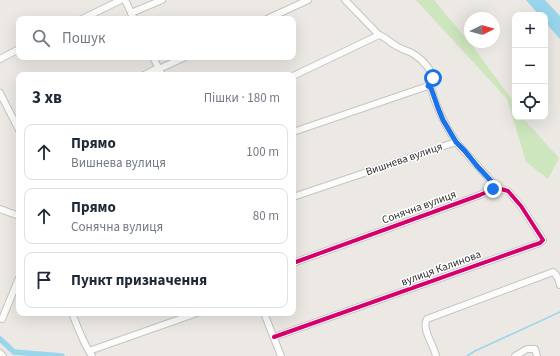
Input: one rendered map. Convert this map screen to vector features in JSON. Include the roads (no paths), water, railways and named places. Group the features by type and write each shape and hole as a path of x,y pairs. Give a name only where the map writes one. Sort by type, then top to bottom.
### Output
{"street":[{"path":"88,16 121,0"},
{"path":"125,0 133,16 162,0"},
{"path":"273,16 308,0"},
{"path":"296,131 428,86 433,82 430,70 419,58 392,44 385,37 379,35 345,0"},
{"path":"296,75 379,35"},
{"path":"0,59 16,51"},
{"path":"154,60 160,71 180,60"},
{"name":"Вишнева вулиця","path":"296,196 456,142 443,120 431,88 428,86"},
{"path":"0,93 16,124"},
{"path":"456,142 492,182 494,186 493,189"},
{"name":"Сонячна вулиця","path":"296,262 493,189"},
{"name":"вулиця Калинова","path":"274,337 540,243 543,240 521,206 508,192 501,189 493,189"},
{"path":"0,209 16,215"},
{"path":"436,356 426,327 426,319 553,272 559,279 560,285"},
{"path":"2,319 16,285"},
{"path":"73,316 91,354 189,316"},
{"path":"265,316 280,356"},
{"path":"515,356 527,349 535,349 538,356"},
{"path":"0,353 3,356"}],"water":[{"path":"526,0 545,0 560,16 560,39 548,25 548,12 536,12"}],"waterway":[{"path":"467,356 560,312"},
{"path":"0,339 14,352 62,356"}]}
